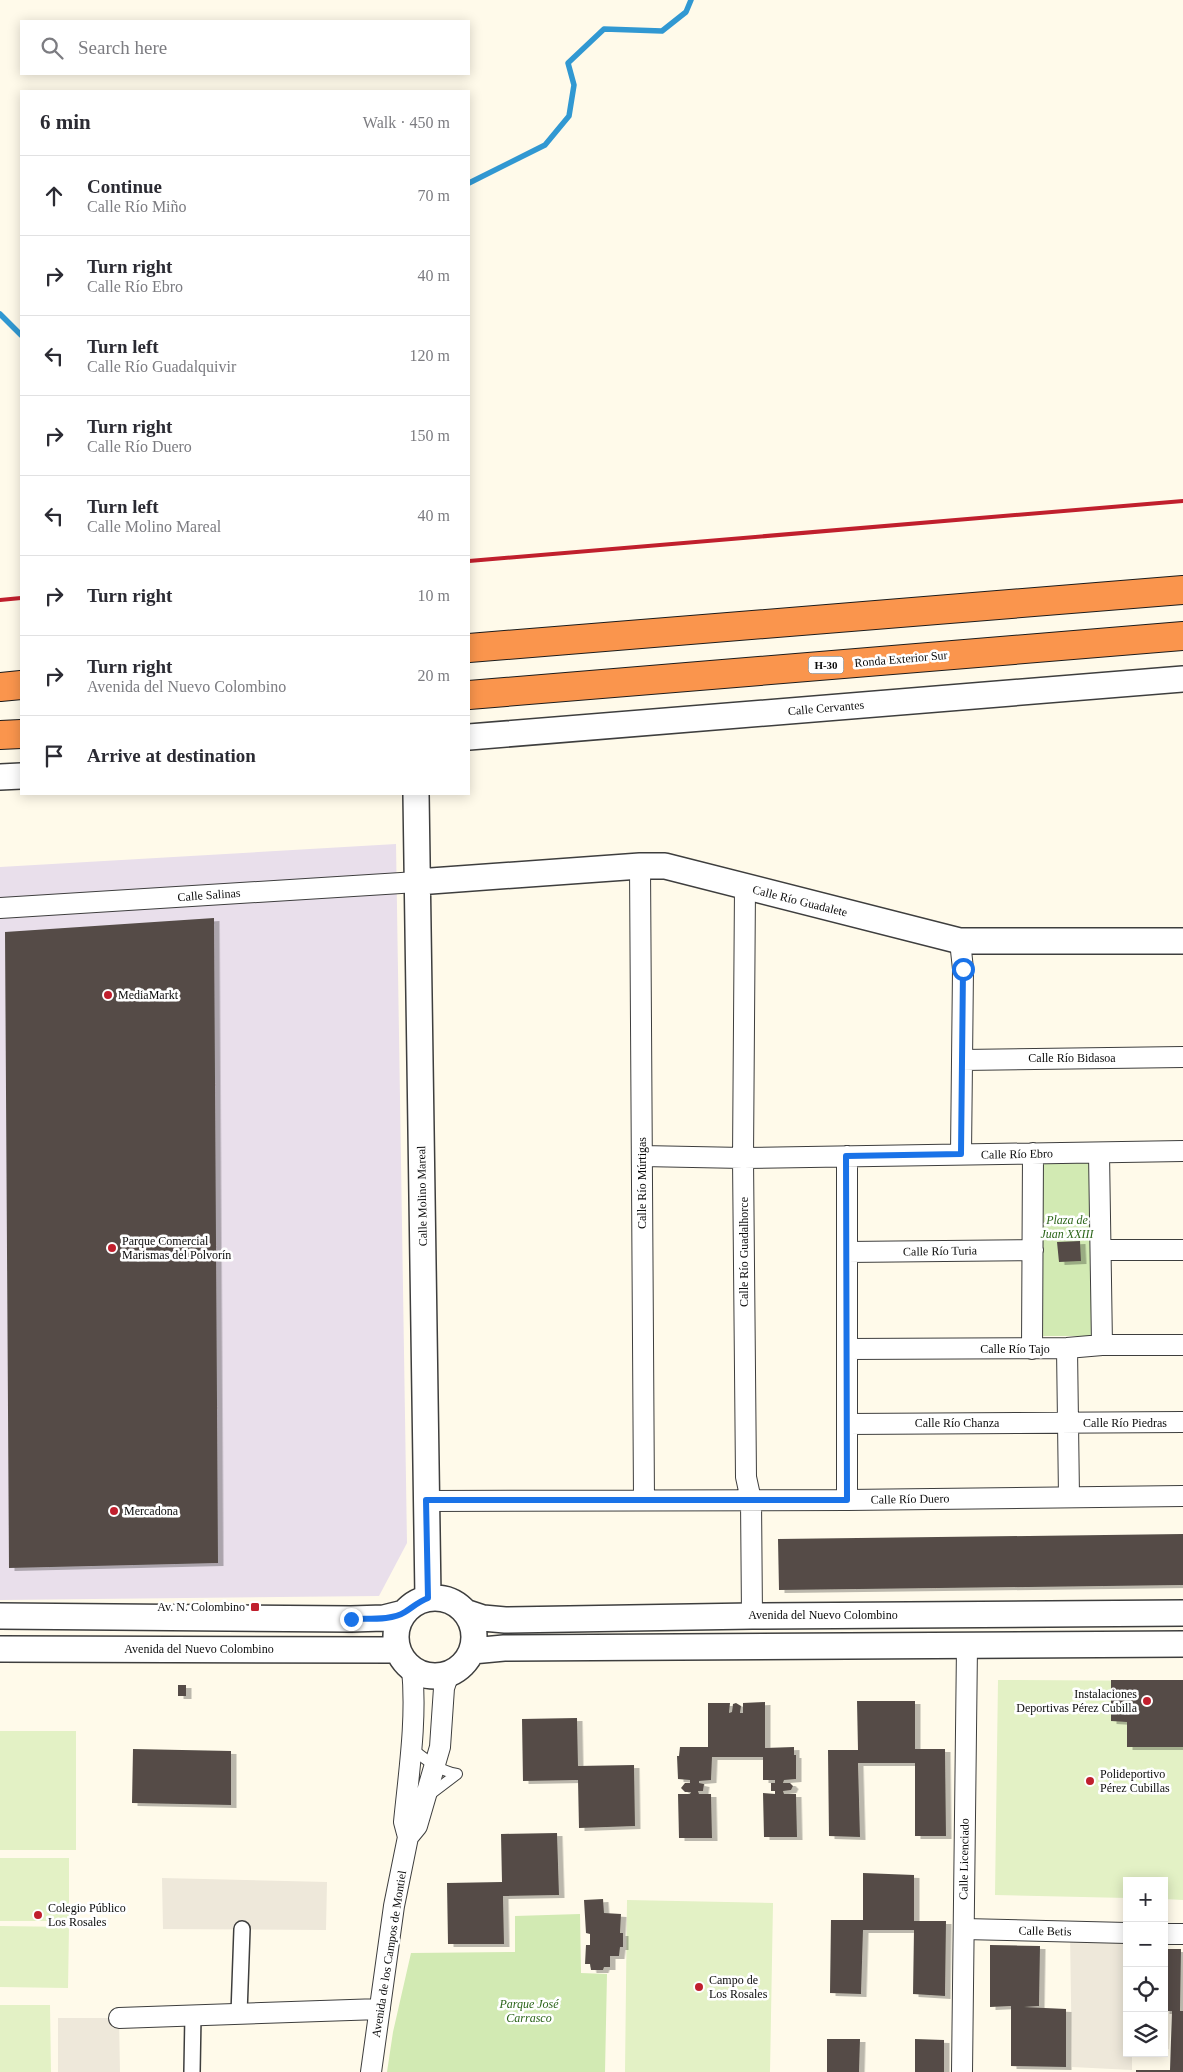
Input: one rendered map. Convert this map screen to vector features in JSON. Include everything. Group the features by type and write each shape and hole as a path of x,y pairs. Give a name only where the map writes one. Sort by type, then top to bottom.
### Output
{"highway":[{"path":"470,648 1183,590"},
{"name":"Ronda Exterior Sur","path":"470,695 1183,636"},
{"path":"0,687 20,686"},
{"path":"0,735 20,734"}],"street":[{"name":"Calle Cervantes","path":"470,737 1183,679"},
{"path":"0,777 20,776"},
{"name":"Calle Molino Mareal","path":"416,795 428,1598"},
{"name":"Calle Río Guadalete","path":"417,882 640,866 665,866 960,941 1183,941"},
{"name":"Calle Río Múrtigas","path":"640,866 644,1500"},
{"name":"Calle Salinas","path":"0,908 417,882"},
{"name":"Calle Río Guadalhorce","path":"745,887 743,1158 746,1477 751,1500 752,1616"},
{"path":"960,941 963,969 961,1154"},
{"name":"Calle Río Bidasoa","path":"962,1060 1183,1057"},
{"name":"Calle Río Ebro","path":"642,1156 743,1158 1183,1151"},
{"path":"1032,1349 1033,1153"},
{"path":"1099,1153 1102,1345"},
{"path":"846,1156 847,1500"},
{"name":"Calle Río Turia","path":"847,1252 1032,1250"},
{"path":"1101,1250 1183,1250"},
{"name":"Calle Río Tajo","path":"847,1349 1032,1349 1102,1345 1183,1344"},
{"path":"1067,1348 1069,1498"},
{"name":"Calle Río Piedras","path":"1068,1423 1183,1422"},
{"name":"Calle Río Chanza","path":"847,1424 1068,1423"},
{"name":"Calle Río Duero","path":"426,1500 847,1500 1183,1496"},
{"path":"428,1598 448,1600 465,1612 471,1621 474,1631 472,1651 459,1668 449,1674 436,1676 424,1674 405,1659 396,1637 398,1624 404,1613 419,1601 428,1598"},
{"name":"Avenida del Nuevo Colombino","path":"465,1612 483,1618 505,1620 1183,1613"},
{"path":"0,1616 351,1619 384,1618 404,1613"},
{"path":"472,1651 504,1648 1183,1644"},
{"name":"Calle Licenciado","path":"962,2072 967,1646"},
{"name":"Avenida del Nuevo Colombino","path":"0,1649 405,1659"},
{"name":"Avenida de los Campos de Montiel","path":"371,2072 394,1906 408,1837 404,1822 415,1696 405,1659"},
{"name":"Avenida de los Campos de Montiel","path":"408,1837 417,1826 440,1747 444,1688 449,1674"},
{"path":"239,2014 242,1929"},
{"name":"Calle Betis","path":"964,1930 1123,1933"},
{"path":"1168,1934 1183,1934"},
{"path":"119,2018 380,2009"},
{"path":"192,2072 193,2015"}],"lane":[{"path":"411,1748 435,1766"}],"shaded area":[{"path":"396,844 407,1543 379,1596 0,1600 0,867"},
{"path":"162,1878 327,1882 326,1930 163,1929"},
{"path":"1070,1932 1123,1933 1123,2057 1132,2057 1132,2070 1072,2067"},
{"path":"1174,1986 1169,2049 1168,2049 1168,1987"},
{"path":"58,2018 119,2018 120,2072 58,2072"}],"green space":[{"name":"Plaza de Juan XXIII","path":"1040,1158 1092,1159 1093,1336 1043,1336"},
{"name":"Polideportivo Pérez Cubillas","path":"998,1680 1183,1681 1183,1900 1168,1899 1168,1877 1123,1877 1123,1898 995,1895"},
{"path":"0,1731 76,1731 76,1850 0,1850"},
{"path":"0,1858 69,1858 69,1921 0,1921"},
{"name":"Campo de Los Rosales","path":"627,1900 773,1903 770,2072 625,2072"},
{"name":"Parque José Carrasco","path":"580,1914 581,1973 607,1974 605,2072 387,2072 393,2032 411,1953 515,1952 515,1916"},
{"path":"0,1926 69,1927 68,1988 0,1987"},
{"path":"0,2005 50,2005 51,2072 0,2072"}],"building":[{"name":"Parque Comercial Marismas del Polvorín","path":"214,918 218,1563 9,1568 5,932"},
{"path":"1080,1241 1081,1261 1059,1262 1057,1242"},
{"path":"1183,1534 1183,1585 779,1590 778,1539"},
{"name":"Instalaciones Deportivas Pérez Cubilla","path":"1111,1680 1183,1680 1183,1747 1127,1747 1127,1722 1111,1721"},
{"path":"178,1685 186,1685 186,1696 178,1696"},
{"path":"857,1701 915,1701 915,1749 945,1749 946,1836 915,1836 915,1763 858,1763 860,1837 829,1836 828,1750 858,1750"},
{"path":"765,1702 765,1748 794,1747 794,1755 796,1755 796,1779 784,1780 783,1783 790,1783 793,1786 791,1790 783,1791 784,1794 796,1794 797,1837 764,1837 763,1793 775,1794 775,1791 771,1791 771,1783 775,1783 775,1780 763,1780 763,1757 712,1757 711,1780 699,1781 699,1783 704,1784 703,1791 698,1791 699,1794 711,1794 712,1838 679,1838 678,1794 690,1794 691,1792 685,1792 681,1788 685,1783 690,1783 690,1780 678,1779 677,1756 679,1756 680,1747 708,1747 708,1703 730,1703 729,1713 732,1712 733,1704 736,1703 741,1706 740,1713 743,1713 743,1703"},
{"path":"577,1718 578,1766 634,1765 635,1826 579,1828 578,1780 523,1781 522,1719"},
{"path":"133,1749 231,1751 231,1805 132,1803"},
{"path":"557,1833 559,1895 503,1896 504,1944 448,1944 447,1883 502,1882 501,1834"},
{"path":"863,1873 914,1875 914,1921 946,1921 945,1996 913,1994 914,1930 863,1930 861,1994 830,1993 831,1920 863,1920"},
{"path":"603,1899 604,1913 621,1914 620,1933 623,1933 623,1947 620,1947 619,1956 610,1956 610,1967 604,1967 603,1970 591,1970 590,1964 585,1964 586,1945 590,1945 590,1934 586,1933 584,1900"},
{"path":"990,1945 1040,1946 1039,2006 1024,2007 1066,2009 1066,2067 1011,2066 1011,2006 990,2007"},
{"path":"1168,1949 1181,1949 1180,2011 1183,2011 1183,2072 1136,2072 1136,2070 1170,2070 1172,2011 1168,2011"},
{"path":"827,2039 860,2039 859,2072 827,2072"},
{"path":"915,2039 944,2040 944,2072 915,2072"}],"waterway":[{"path":"470,182 545,145 569,116 574,85 568,63 604,29 662,31 686,12 691,0"},
{"path":"0,314 20,334"}],"railway":[{"path":"470,561 1183,501"},
{"path":"0,600 20,598"}],"place":[{"name":"MediaMarkt","path":"108,995"},
{"name":"Parque Comercial Marismas del Polvorín","path":"112,1248"},
{"name":"Mercadona","path":"114,1511"},
{"name":"Av. N. Colombino","path":"255,1607"},
{"name":"Instalaciones Deportivas Pérez Cubilla","path":"1147,1701"},
{"name":"Polideportivo Pérez Cubillas","path":"1090,1781"},
{"name":"Colegio Público Los Rosales","path":"38,1915"},
{"name":"Campo de Los Rosales","path":"699,1987"}],"route":[{"path":"351,1619 384,1618 404,1613 419,1601 428,1598 426,1500 847,1500 846,1156 961,1154 963,969"}]}
